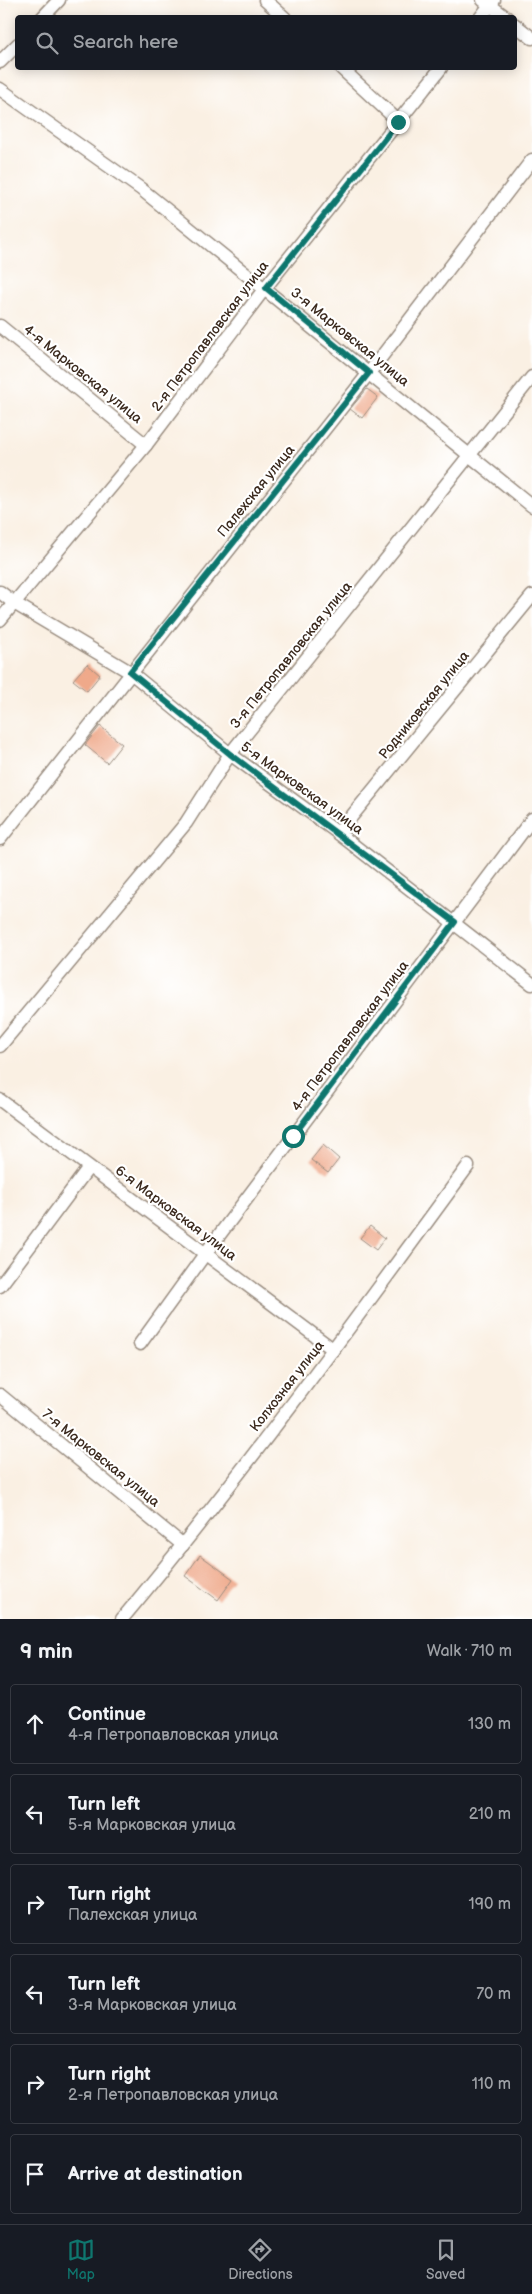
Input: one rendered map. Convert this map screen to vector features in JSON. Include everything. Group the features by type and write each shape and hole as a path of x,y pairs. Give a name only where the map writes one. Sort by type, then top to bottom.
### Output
{"street":[{"path":"45,15 59,0"},
{"path":"265,0 282,15"},
{"path":"482,15 489,2 504,15"},
{"path":"517,26 532,38"},
{"path":"0,62 15,47"},
{"path":"344,70 398,122"},
{"name":"2-я Петропавловская улица","path":"0,620 146,445 266,288 439,70"},
{"name":"3-я Марковская улица","path":"0,89 142,189 532,506"},
{"name":"Палехская улица","path":"0,839 130,672 369,373 532,160"},
{"name":"4-я Марковская улица","path":"0,326 146,445"},
{"name":"3-я Петропавловская улица","path":"0,1046 186,823 230,754 532,378"},
{"name":"5-я Марковская улица","path":"0,592 14,603 130,672 230,754 455,922 532,984"},
{"name":"Родниковская улица","path":"338,833 532,596"},
{"name":"4-я Петропавловская улица","path":"140,1344 205,1254 532,819"},
{"name":"6-я Марковская улица","path":"0,1100 334,1350"},
{"name":"Колхозная улица","path":"122,1619 183,1545 334,1350 468,1166"},
{"path":"0,1286 88,1167"},
{"name":"7-я Марковская улица","path":"0,1394 183,1545"}],"building":[{"path":"367,389 378,397 362,418 350,409"},
{"path":"87,664 100,675 87,691 73,680"},
{"path":"100,726 122,744 107,763 85,745"},
{"path":"323,1145 339,1159 328,1173 311,1160"},
{"path":"370,1226 385,1238 376,1250 360,1238"},
{"path":"200,1555 233,1579 218,1600 185,1576"}],"route":[{"path":"293,1136 455,922 230,754 130,672 369,373 266,288 398,122"}]}
